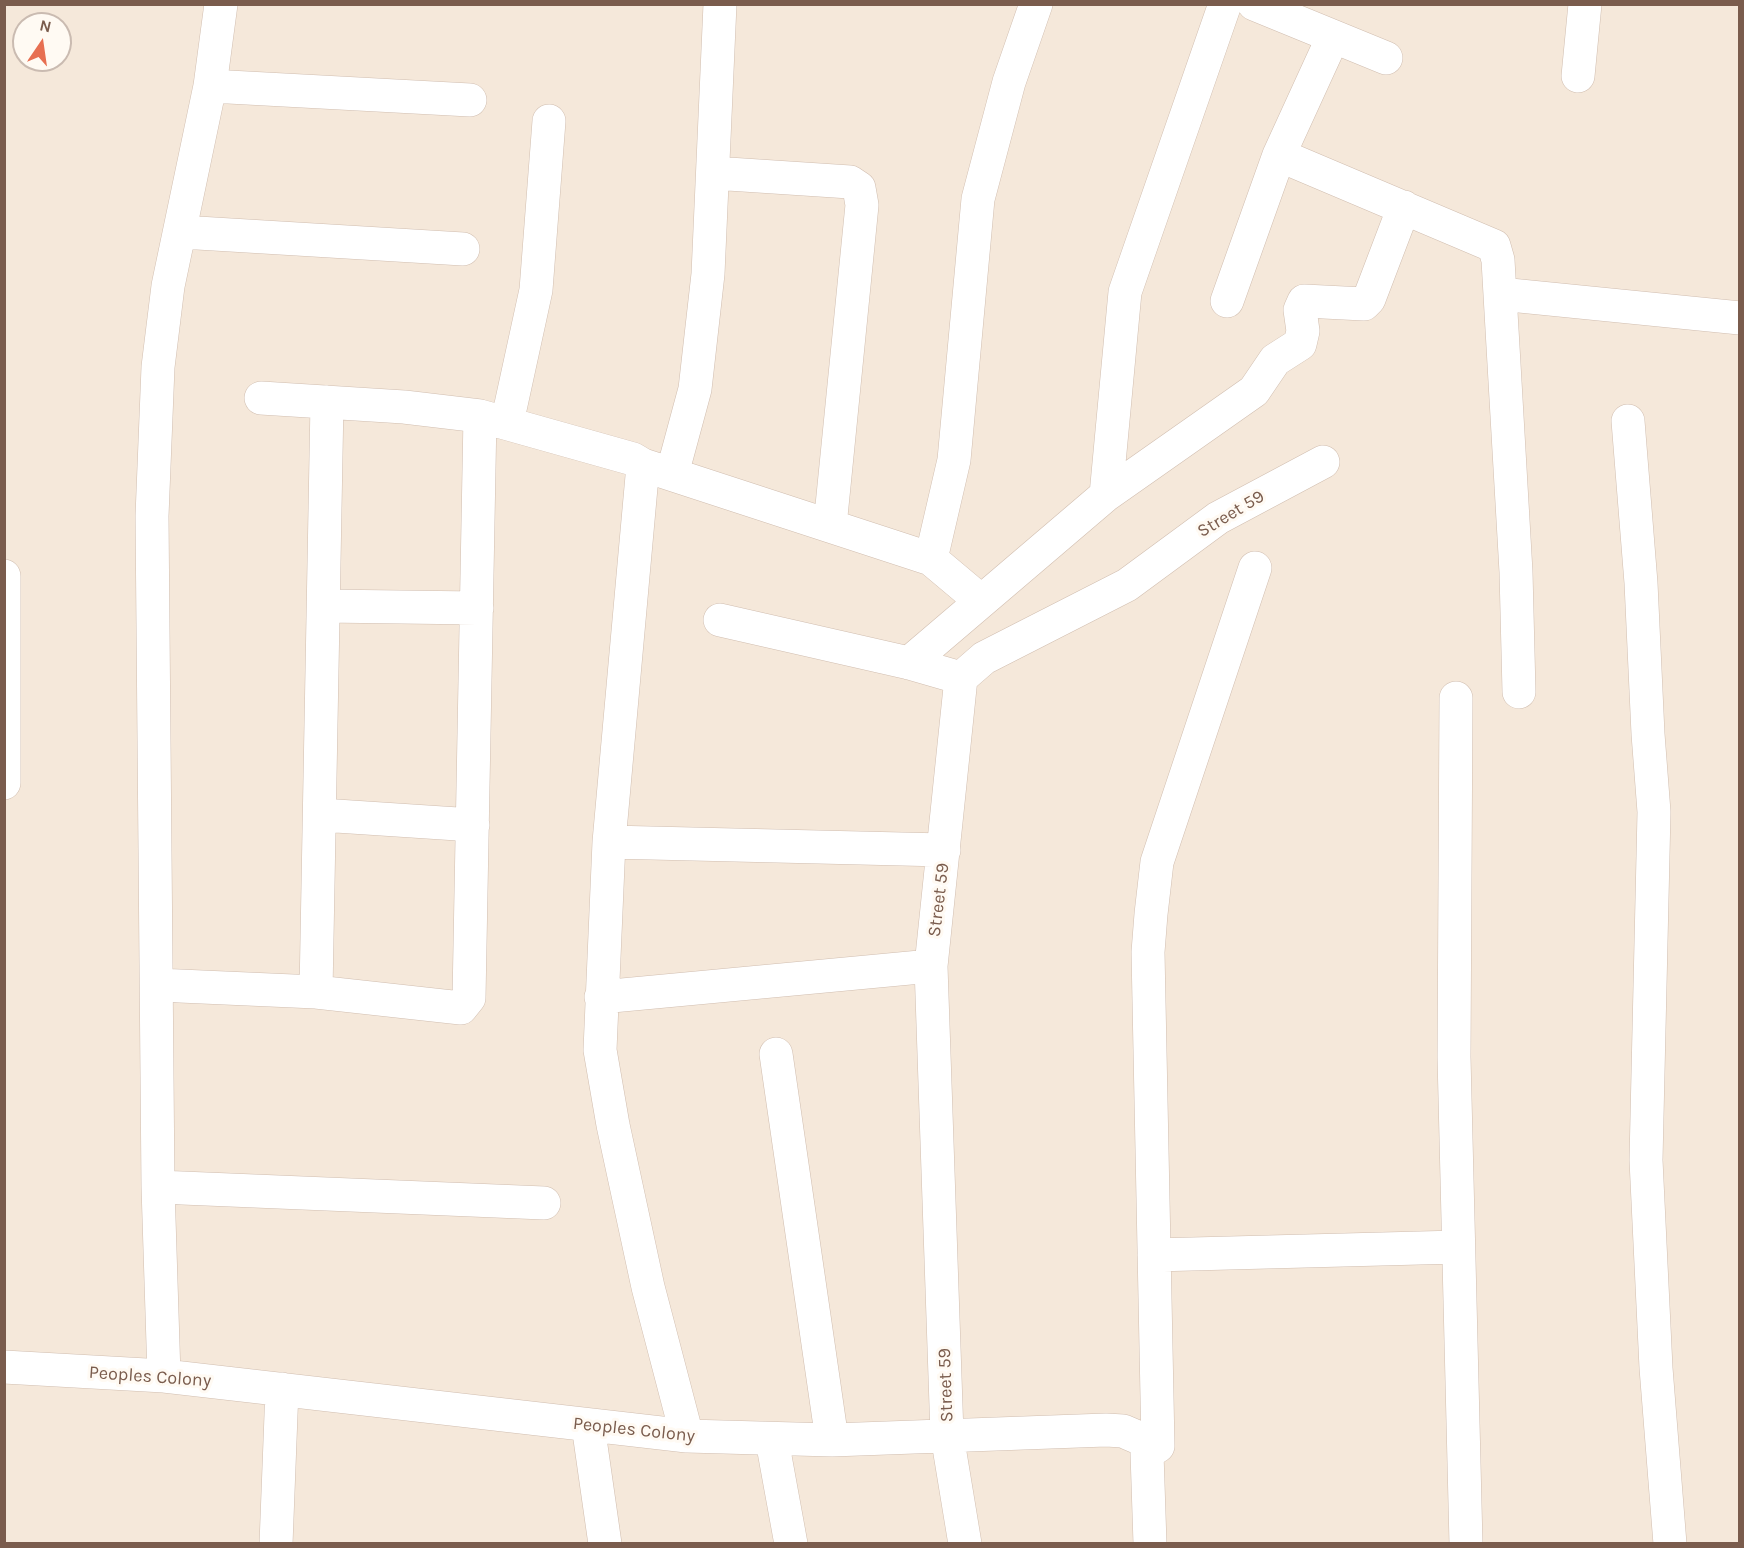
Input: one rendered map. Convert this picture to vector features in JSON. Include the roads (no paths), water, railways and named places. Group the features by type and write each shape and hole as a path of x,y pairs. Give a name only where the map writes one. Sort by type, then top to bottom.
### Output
{"street":[{"path":"164,1376 158,1187 152,516 158,367 168,286 210,86 221,4"},
{"path":"687,1436 648,1287 613,1125 600,1050 601,997 609,842 657,470 695,389 708,274 720,4"},
{"path":"931,559 954,460 978,199 1009,82 1036,4"},
{"path":"1106,495 1125,292 1225,4"},
{"path":"1254,4 1386,58"},
{"path":"1578,76 1585,4"},
{"path":"1227,301 1279,155 1333,37"},
{"path":"210,86 470,100"},
{"path":"157,985 316,992 461,1008 469,998 477,608 494,419 536,290 549,121"},
{"path":"1279,155 1494,246 1498,260 1516,572 1519,692"},
{"path":"713,173 850,182 859,188 862,204 830,526"},
{"path":"909,663 1106,495 1254,391 1275,360 1300,344 1303,331 1300,310 1305,301 1364,304 1369,299 1404,207"},
{"path":"181,232 463,249"},
{"path":"1500,294 1740,318"},
{"path":"261,398 404,407 494,419 633,459 657,470 931,559 981,601"},
{"path":"316,992 327,402"},
{"path":"1628,421 1641,583 1654,812 1646,1160 1656,1368 1670,1544"},
{"name":"Street 59","path":"965,1544 947,1436 931,966 961,678 984,658 1127,585 1218,518 1323,462"},
{"path":"1150,1544 1147,1453 1158,1446 1149,952 1157,862 1255,568"},
{"path":"4,576 7,576 4,783"},
{"path":"324,606 477,608"},
{"path":"720,620 909,663 961,678"},
{"path":"1456,698 1454,1057 1466,1544"},
{"path":"321,815 473,825"},
{"path":"609,842 944,850"},
{"path":"601,997 931,966"},
{"path":"776,1054 832,1440"},
{"path":"158,1187 544,1203"},
{"path":"1154,1255 1458,1247"},
{"name":"Peoples Colony","path":"4,1367 164,1376 687,1436 832,1440 1106,1430 1123,1431 1158,1446"},
{"path":"276,1544 282,1389"},
{"path":"588,1425 605,1544"},
{"path":"772,1440 791,1544"}]}
